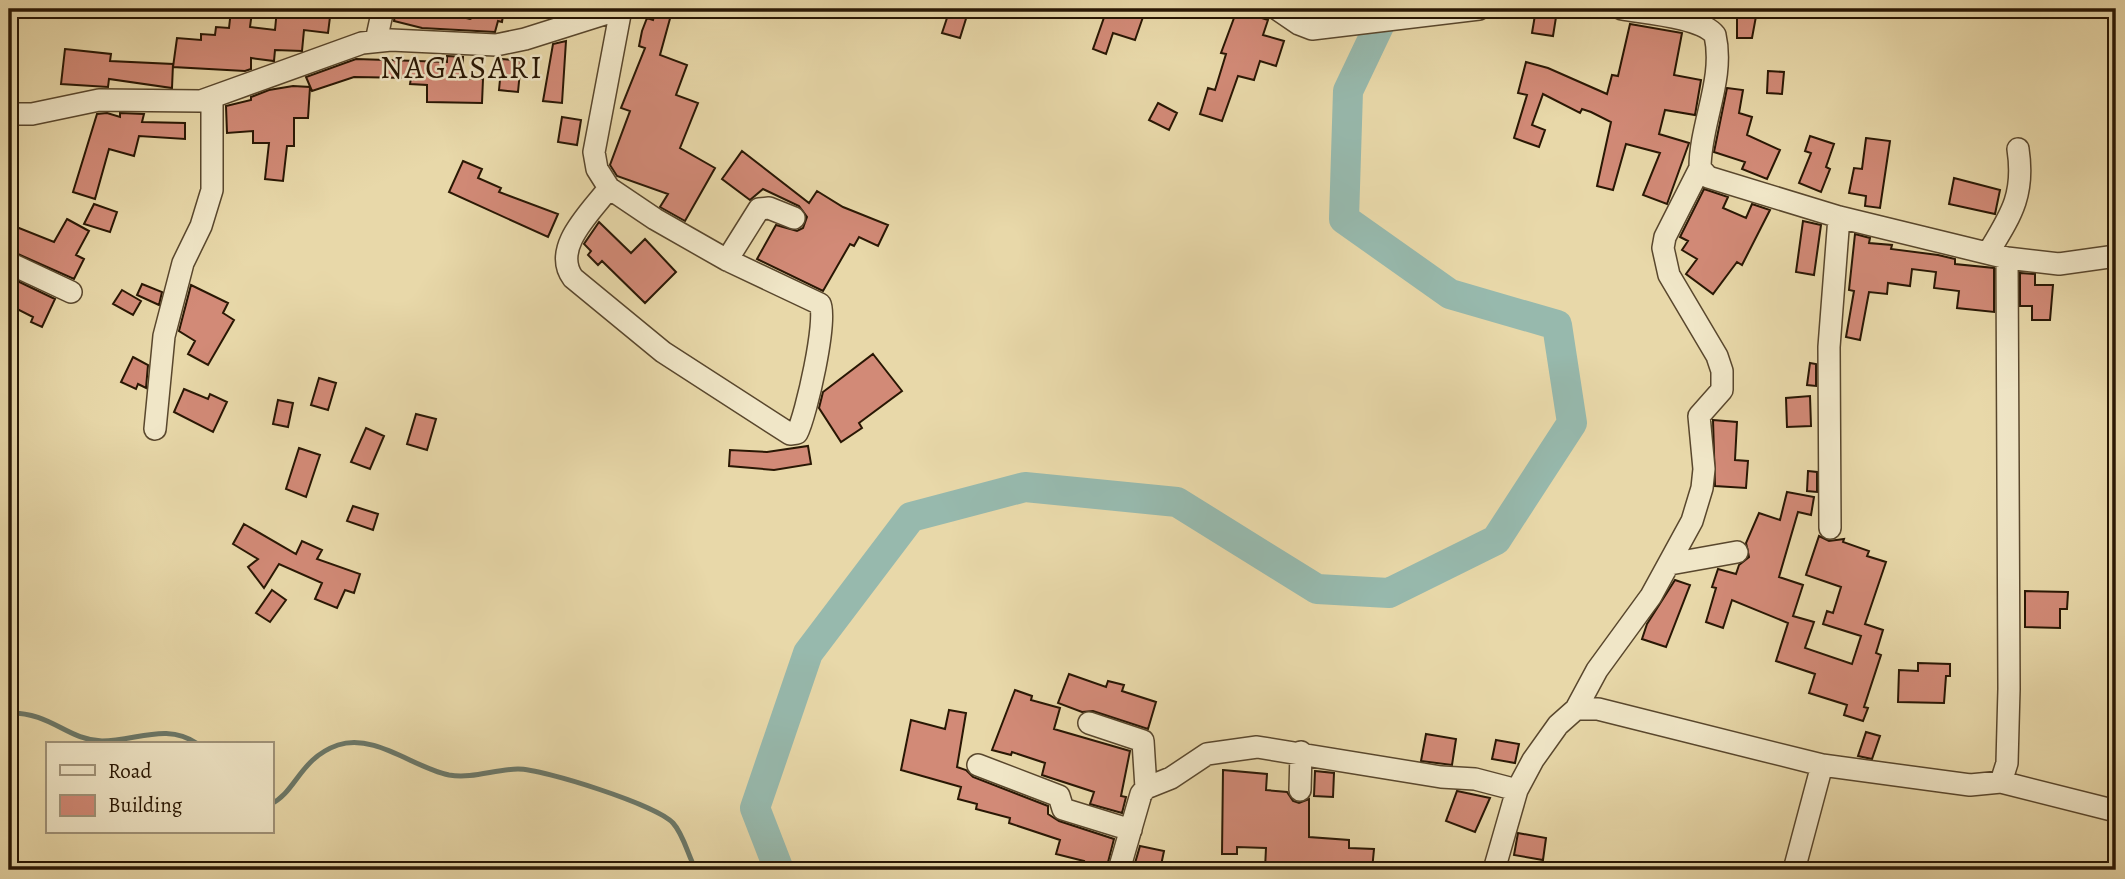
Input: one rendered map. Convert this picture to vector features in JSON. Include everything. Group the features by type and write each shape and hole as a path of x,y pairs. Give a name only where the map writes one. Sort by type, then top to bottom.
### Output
{"street":[{"path":"376,41 383,9"},
{"path":"9,114 33,114 99,100 190,102 212,98 336,52 376,41 496,45 525,39 621,9 594,152 597,169 609,188 687,239 811,298 823,310 819,349 800,427 795,434 790,434 663,352 573,278 565,264 567,248 609,188"},
{"path":"1277,9 1304,27 1320,29 1479,9"},
{"path":"1494,870 1517,790 1558,725 1576,709 1597,670 1651,596 1692,521 1702,488 1699,414 1720,395 1722,386 1717,356 1675,286 1664,253 1665,237 1700,168 1713,90 1715,35 1710,29 1695,23 1622,9"},
{"path":"155,429 167,327 183,263 201,226 212,190 212,98"},
{"path":"2001,782 2007,763 2009,689 1998,256 2018,197 2021,169 2018,149"},
{"path":"1700,168 1715,179 1839,217 1998,256 2059,264 2116,256"},
{"path":"727,260 757,211 766,207 794,218"},
{"path":"1830,528 1829,347 1839,217"},
{"path":"9,263 71,292"},
{"path":"1670,564 1737,552"},
{"path":"1576,709 1598,709 1822,765 1970,785 2001,782 2116,811"},
{"path":"1089,723 1143,741 1146,788 1139,801 1119,870"},
{"path":"1146,788 1171,778 1207,754 1257,747 1301,752 1441,777 1475,779 1517,790"},
{"path":"1300,790 1301,752"},
{"path":"978,765 1059,796 1063,809 1131,830"},
{"path":"1794,870 1822,765"}],"building":[{"path":"277,9 331,9 328,33 304,30 302,51 275,50 274,61 251,58 251,69 245,71 173,67 177,38 201,40 201,34 215,35 216,27 229,28 231,10 252,12 250,27 275,30"},
{"path":"396,9 429,9 470,19 474,17 466,16 466,9 504,9 502,22 498,21 495,32 422,28 394,21"},
{"path":"950,9 969,9 960,38 942,33"},
{"path":"1107,9 1119,9 1143,17 1135,40 1113,33 1106,54 1093,49"},
{"path":"1536,9 1557,11 1553,36 1532,33"},
{"path":"656,10 671,15 660,55 687,65 676,95 698,103 680,148 715,168 685,221 660,207 668,194 617,176 610,165 630,111 621,108 645,48 639,46 642,31 647,18 653,20"},
{"path":"1237,10 1268,20 1263,35 1284,41 1276,66 1260,61 1254,80 1238,76 1222,121 1200,114 1208,88 1215,90 1226,54 1221,53"},
{"path":"1737,11 1757,11 1752,38 1737,38"},
{"path":"1630,24 1682,33 1674,75 1701,80 1695,115 1665,110 1659,134 1689,143 1667,204 1643,195 1660,153 1626,144 1613,190 1597,186 1611,122 1591,112 1582,109 1580,113 1543,94 1532,125 1545,130 1539,147 1514,138 1527,95 1518,93 1526,62 1548,68 1607,94 1612,75 1618,76"},
{"path":"566,41 562,103 543,101 553,44"},
{"path":"65,49 111,54 110,61 173,64 172,88 109,79 108,87 61,84"},
{"path":"447,56 463,57 462,78 483,79 482,103 427,102 427,85 410,84 411,78 354,77 312,91 306,77 356,59 447,62"},
{"path":"502,59 521,61 518,92 499,90"},
{"path":"1768,71 1784,72 1782,94 1767,93"},
{"path":"293,86 310,87 308,118 294,118 294,146 287,146 283,181 265,179 269,143 253,143 253,131 227,133 226,106 251,100 251,97 269,90"},
{"path":"1727,88 1743,90 1739,113 1752,117 1747,135 1780,150 1767,179 1742,169 1745,162 1714,152"},
{"path":"1158,103 1177,113 1169,130 1149,120"},
{"path":"107,113 120,117 120,113 144,114 142,122 185,123 185,139 139,136 134,156 109,149 95,199 73,192 97,114"},
{"path":"562,117 581,120 577,145 558,142"},
{"path":"1810,136 1834,144 1826,167 1830,169 1821,192 1799,183 1811,153 1805,151"},
{"path":"1866,138 1890,141 1880,208 1865,206 1866,196 1849,193 1854,168 1862,169"},
{"path":"742,151 809,203 817,191 843,207 888,225 878,246 859,237 854,246 850,244 823,291 757,259 776,225 797,231 803,228 807,217 799,206 763,189 750,200 722,179"},
{"path":"463,161 482,169 478,178 501,188 499,192 558,214 548,237 449,192"},
{"path":"1954,178 2000,190 1995,214 1949,204"},
{"path":"1704,189 1728,197 1723,208 1746,218 1752,204 1770,210 1742,265 1737,262 1713,294 1686,274 1697,259 1682,250 1688,241 1680,237"},
{"path":"94,204 117,212 110,232 84,224"},
{"path":"67,219 89,231 76,255 84,259 74,279 9,250 9,224 54,242"},
{"path":"1803,221 1821,225 1814,275 1796,272"},
{"path":"599,222 631,253 645,239 676,272 645,303 602,261 598,265 588,255 591,251 584,244"},
{"path":"1855,234 1870,238 1869,243 1892,245 1891,249 1938,255 1955,259 1955,264 1994,268 1994,312 1957,308 1959,291 1934,288 1936,272 1912,269 1910,286 1888,283 1887,294 1869,292 1860,340 1846,337 1854,291 1849,290"},
{"path":"2020,273 2035,274 2035,285 2053,285 2050,320 2032,320 2032,306 2020,306"},
{"path":"9,277 55,299 42,327 31,322 33,317 9,305"},
{"path":"142,284 162,292 159,305 137,295"},
{"path":"191,285 228,303 223,313 234,320 208,365 188,354 195,341 179,331"},
{"path":"122,290 141,301 133,315 113,304"},
{"path":"873,354 902,391 859,423 862,428 841,442 819,408 823,392"},
{"path":"133,357 148,365 146,388 138,384 136,389 121,382"},
{"path":"1810,363 1816,364 1816,386 1807,385"},
{"path":"319,378 336,383 328,410 311,405"},
{"path":"184,389 208,399 210,394 227,402 213,432 174,412"},
{"path":"1810,396 1811,426 1787,427 1786,398"},
{"path":"278,400 293,403 288,427 273,424"},
{"path":"416,414 436,419 427,450 407,444"},
{"path":"1713,420 1737,422 1735,460 1748,461 1746,488 1715,486"},
{"path":"366,428 384,436 370,469 351,462"},
{"path":"808,446 811,464 774,470 729,466 730,450 767,452"},
{"path":"299,448 320,455 306,497 286,489"},
{"path":"1808,471 1817,472 1817,492 1807,491"},
{"path":"1787,492 1814,497 1811,515 1798,512 1779,577 1803,585 1793,616 1814,622 1805,648 1852,664 1861,636 1823,624 1827,611 1833,613 1841,587 1806,575 1819,536 1829,541 1844,539 1843,542 1869,551 1867,556 1886,562 1865,624 1883,630 1876,653 1881,655 1864,707 1868,708 1863,721 1844,715 1847,705 1809,693 1815,674 1776,661 1788,623 1732,600 1723,628 1706,622 1716,588 1712,587 1718,569 1736,574 1739,565 1749,557 1746,543 1759,513 1780,520"},
{"path":"353,506 378,514 373,530 347,521"},
{"path":"244,524 296,554 302,541 322,550 317,559 360,574 354,593 345,590 337,608 315,599 322,583 279,564 264,588 248,567 258,559 233,544"},
{"path":"1675,580 1690,585 1666,647 1642,639 1647,624"},
{"path":"272,590 286,600 270,622 256,613"},
{"path":"2025,591 2068,592 2067,609 2060,609 2060,628 2025,627"},
{"path":"1918,663 1950,664 1950,676 1946,676 1944,703 1898,702 1899,670 1918,671"},
{"path":"1069,674 1106,687 1108,681 1124,685 1122,691 1156,702 1148,729 1058,703"},
{"path":"1015,690 1032,696 1031,700 1060,708 1054,729 1130,751 1121,796 1126,797 1122,813 1090,804 1094,792 1042,775 1045,763 1012,752 1011,755 992,750"},
{"path":"949,710 966,713 957,767 966,770 973,777 1048,806 1048,814 1059,821 1114,839 1106,870 1082,870 1084,861 1056,854 1060,840 1009,823 1010,818 976,809 977,804 958,799 961,787 901,770 911,720 945,729"},
{"path":"1866,732 1880,736 1872,759 1858,756"},
{"path":"1426,734 1456,739 1452,765 1421,761"},
{"path":"1496,740 1519,744 1515,763 1492,759"},
{"path":"1223,770 1267,774 1266,790 1287,792 1293,801 1299,803 1309,799 1309,837 1349,840 1349,848 1374,849 1372,870 1309,867 1309,870 1265,869 1266,848 1237,847 1237,854 1222,854"},
{"path":"1315,771 1334,773 1333,797 1314,796"},
{"path":"1457,791 1490,798 1475,832 1446,821"},
{"path":"1518,833 1546,838 1543,860 1514,855"},
{"path":"1140,846 1164,851 1160,870 1133,870"}],"waterway":[{"path":"779,870 755,808 808,653 911,517 1025,487 1177,502 1317,589 1389,593 1496,540 1572,423 1557,325 1450,294 1344,219 1348,91 1387,9"},
{"path":"9,713 36,717 79,736 102,741 163,733 174,734 194,742"},
{"path":"273,803 287,792 307,766 325,751 338,745 366,744 449,775 467,776 518,769 574,781 624,798 673,823 696,870"}],"district":[{"name":"NAGASARI","path":"462,67"}]}
